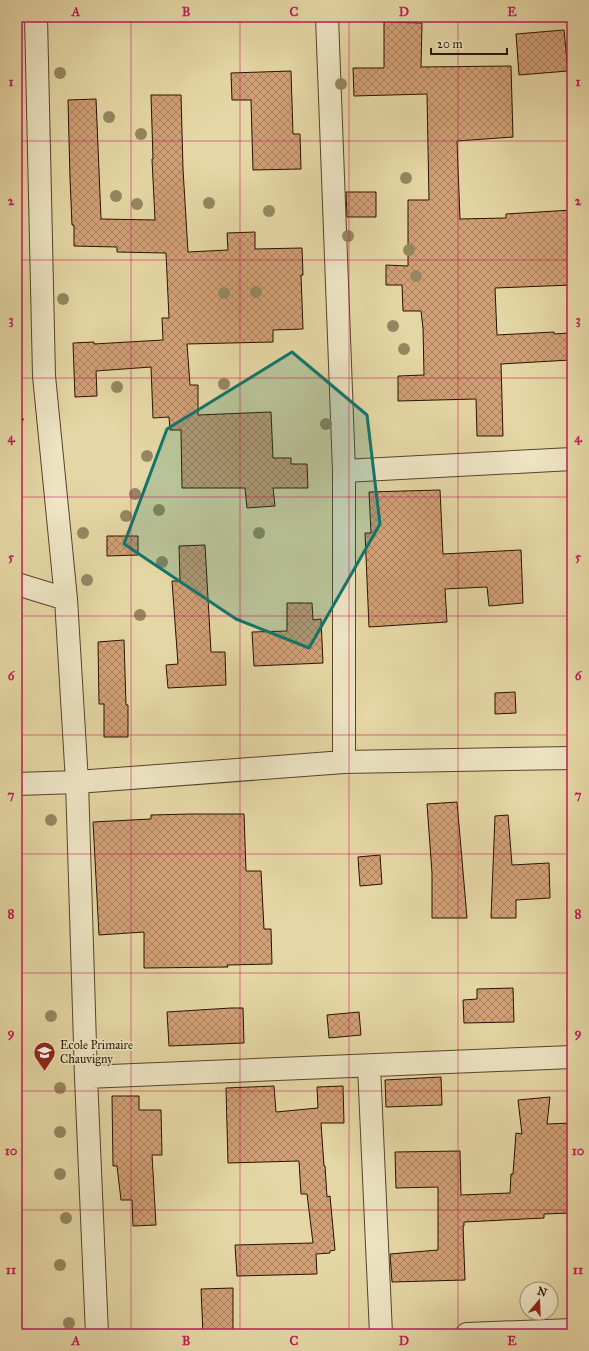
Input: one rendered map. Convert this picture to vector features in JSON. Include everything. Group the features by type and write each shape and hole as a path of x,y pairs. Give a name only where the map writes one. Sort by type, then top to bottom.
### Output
{"street":[{"path":"36,17 44,376 66,599 77,782 86,1077 97,1334"},
{"path":"327,17 344,470 344,762"},
{"path":"344,470 572,459"},
{"path":"17,584 66,599"},
{"path":"17,784 77,782 344,762 572,758"},
{"path":"86,1077 572,1057"},
{"path":"368,1066 381,1334"},
{"path":"467,1334 572,1330"}],"highlighted area":[{"path":"292,352 367,415 380,524 309,648 236,619 124,544 167,429"}],"building":[{"path":"384,22 422,23 421,67 511,66 513,137 457,141 460,219 506,218 506,214 572,210 572,285 495,288 497,335 554,332 554,334 569,333 570,360 501,364 503,436 477,436 476,399 398,401 398,376 424,375 423,328 421,311 403,311 402,285 386,285 386,265 408,266 408,200 429,200 427,94 354,96 353,68 384,68"},
{"path":"564,30 568,71 519,75 516,34"},
{"path":"291,71 293,134 300,134 301,169 253,170 251,100 232,100 231,73"},
{"path":"151,95 181,95 183,169 188,252 228,250 227,233 255,232 255,249 302,248 303,275 301,275 303,329 273,330 273,342 187,344 190,385 198,385 198,415 271,412 273,458 291,458 291,464 307,464 308,488 273,488 275,506 247,508 245,488 182,488 181,430 170,430 169,417 153,418 151,367 96,371 97,396 75,397 73,343 94,342 94,344 163,340 162,318 169,318 166,253 117,252 117,247 74,246 74,225 72,225 70,178 68,100 96,99 101,219 155,220"},
{"path":"346,192 376,192 376,217 347,217"},
{"path":"440,490 443,554 521,550 523,603 489,606 487,587 445,589 447,622 369,627 365,533 371,533 369,492"},
{"path":"107,536 138,536 138,555 107,556"},
{"path":"205,545 211,652 225,652 226,685 168,688 166,665 178,664 172,581 180,581 179,546"},
{"path":"287,603 312,603 313,620 321,619 323,663 254,666 252,632 287,631"},
{"path":"124,640 126,705 128,705 128,737 104,737 104,704 99,704 98,642"},
{"path":"515,692 516,713 495,714 495,693"},
{"path":"457,802 467,918 432,918 432,873 427,804"},
{"path":"244,814 246,871 261,871 264,929 271,929 272,964 227,965 228,967 144,968 144,932 99,935 93,822 151,819 151,815"},
{"path":"508,815 512,865 549,863 550,898 516,900 516,918 491,918 495,816"},
{"path":"380,855 382,884 360,886 358,857"},
{"path":"513,988 514,1022 464,1023 463,1000 477,999 477,989"},
{"path":"243,1008 244,1043 169,1046 167,1012"},
{"path":"359,1012 361,1035 329,1038 327,1015"},
{"path":"441,1077 442,1105 386,1107 385,1080"},
{"path":"274,1086 276,1112 318,1108 317,1087 343,1086 344,1123 321,1123 327,1197 330,1196 335,1250 330,1251 330,1253 316,1254 317,1274 237,1276 235,1245 313,1243 307,1194 301,1194 299,1161 228,1163 226,1088"},
{"path":"112,1096 139,1096 139,1110 161,1110 162,1155 152,1155 156,1225 133,1226 132,1200 121,1200 117,1166 113,1166"},
{"path":"550,1097 547,1124 572,1123 572,1213 544,1214 544,1218 464,1222 465,1280 392,1282 390,1254 438,1250 438,1187 396,1188 395,1152 460,1151 461,1195 510,1193 516,1133 522,1134 518,1100"},
{"path":"233,1288 233,1334 203,1334 201,1289"}],"place":[{"name":"Ecole Primaire Chauvigny","path":"44,1072"}]}
